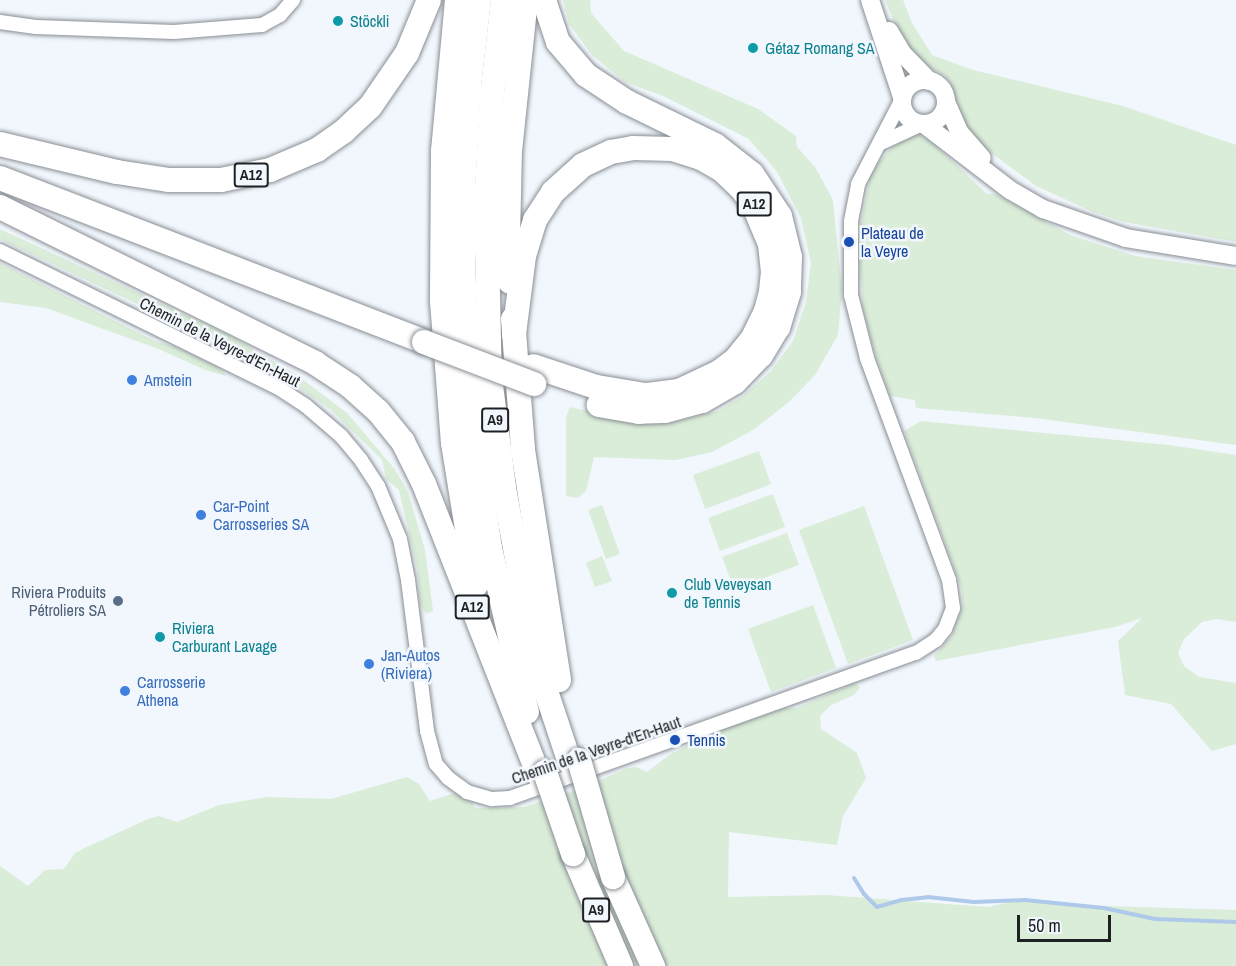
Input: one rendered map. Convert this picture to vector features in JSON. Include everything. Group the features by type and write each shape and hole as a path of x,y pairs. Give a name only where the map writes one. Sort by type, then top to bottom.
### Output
{"highway":[{"name":"A12","path":"0,144 117,172 169,180 220,180 270,170 317,150 344,131 370,107 407,53 429,0"},
{"path":"457,0 445,121 441,211 443,341 450,422 465,529 481,608 541,773"},
{"name":"A9","path":"479,0 469,87 464,179 463,262 468,377 478,468 492,558 541,773 621,966"},
{"name":"A9","path":"503,0 491,104 486,266 490,377 504,488 523,592 546,688 575,761 613,876 653,966"},
{"path":"526,0 516,72 508,182 508,238 514,334 523,450 547,613 575,761"},
{"name":"A12","path":"0,164 533,375 581,401 625,410 664,411 702,401 735,382 767,347 786,304 790,269 788,244 780,216 752,174 715,145 627,102 585,75 558,42 544,0"},
{"name":"A12","path":"514,334 522,267 531,231 553,192 583,165 611,152 633,148 673,149 704,159 722,170 736,182 754,206 770,244 773,272 771,292 766,311 753,338 735,360 719,372 688,388 645,395 533,375"},
{"name":"A12","path":"0,178 424,333"},
{"name":"A12","path":"0,207 315,363 340,378 378,411 403,442 424,484 541,773"}],"main road":[{"path":"872,0 902,53 929,81 943,90 960,133 981,157 1018,186 1067,217"},
{"path":"872,0 907,116 923,124 1010,190 1028,202 1126,238 1162,246 1236,256"},
{"path":"902,98 914,83 929,81"},
{"path":"923,124 940,118 946,102"}],"street":[{"path":"0,22 36,27 174,32 262,25 280,15 293,0"},
{"name":"Chemin de la Veyre-d'En-Haut","path":"0,251 279,389 306,406 351,447 381,492 400,539 408,580 427,731 433,756 441,772 461,789 483,798 503,799 608,765 916,653 927,648 945,629 952,608 949,580 867,358 851,295 849,242 854,204 863,172 881,143 902,98"},
{"path":"881,143 923,124"}],"green space":[{"path":"563,0 590,0 591,13 624,51 758,109 796,136 797,147 815,167 833,200 842,290 838,335 815,375 789,402 753,430 712,452 676,460 594,457 586,491 578,498 566,496 566,417 570,407 639,423 671,422 718,411 743,396 771,371 793,341 806,302 811,263 801,218 777,172 749,139 663,96 625,82 592,55 569,24"},
{"path":"885,0 903,0 912,23 932,55 973,70 1123,106 1236,145 1236,242 1124,222 1093,212 1036,186 990,152 966,128 958,113 950,82 944,75 922,63 902,40"},
{"path":"918,134 932,142 987,194 996,194 1070,235 1135,256 1236,270 1236,445 1035,418 916,408 915,400 890,396 872,344 863,308 858,237 870,177 892,147"},
{"path":"0,229 229,335 297,375 347,413 394,468 408,492 425,550 433,611 426,614 420,604 417,568 399,490 386,479 382,460 331,410 268,366 0,239"},
{"path":"0,263 155,341 176,347 218,367 227,376 205,370 161,350 46,308 0,302"},
{"path":"921,421 1169,445 1236,455 1236,622 1217,619 1202,622 1184,639 1178,653 1184,666 1199,677 1236,683 1236,744 1212,751 1171,704 1125,695 1118,641 1142,618 1115,627 936,661 934,656 951,637 963,604 961,587 904,431"},
{"path":"759,451 771,484 705,509 693,475"},
{"path":"773,494 785,527 720,551 708,518"},
{"path":"602,505 620,554 606,559 588,510"},
{"path":"864,506 913,640 848,664 799,530"},
{"path":"787,533 799,565 734,589 722,557"},
{"path":"602,556 612,581 595,587 586,563"},
{"path":"813,605 836,668 771,692 748,629"},
{"path":"854,683 860,687 854,695 831,705 820,716 821,729 857,753 866,778 843,816 837,845 729,832 728,897 827,895 988,907 1019,900 1106,906 1236,910 1236,966 0,966 0,866 28,886 45,870 64,869 75,853 148,819 159,816 177,822 219,805 267,797 331,799 407,777 419,784 430,801 458,792 473,792 473,805 476,808 524,807 577,790 628,768 636,767 647,772 669,755 715,732 782,708 797,708"}],"waterway":[{"path":"854,878 864,894 877,907 901,900 928,897 974,902 1025,900 1104,908 1155,919 1236,922"}],"place":[{"name":"Stöckli","path":"338,21"},
{"name":"Gétaz Romang SA","path":"753,48"},
{"name":"Plateau de la Veyre","path":"849,242"},
{"name":"Amstein","path":"132,380"},
{"name":"Car-Point Carrosseries SA","path":"201,515"},
{"name":"Club Veveysan de Tennis","path":"672,593"},
{"name":"Riviera Produits Pétroliers SA","path":"118,601"},
{"name":"Riviera Carburant Lavage","path":"160,637"},
{"name":"Jan-Autos (Riviera)","path":"369,664"},
{"name":"Carrosserie Athena","path":"125,691"},
{"name":"Tennis","path":"675,740"}]}
